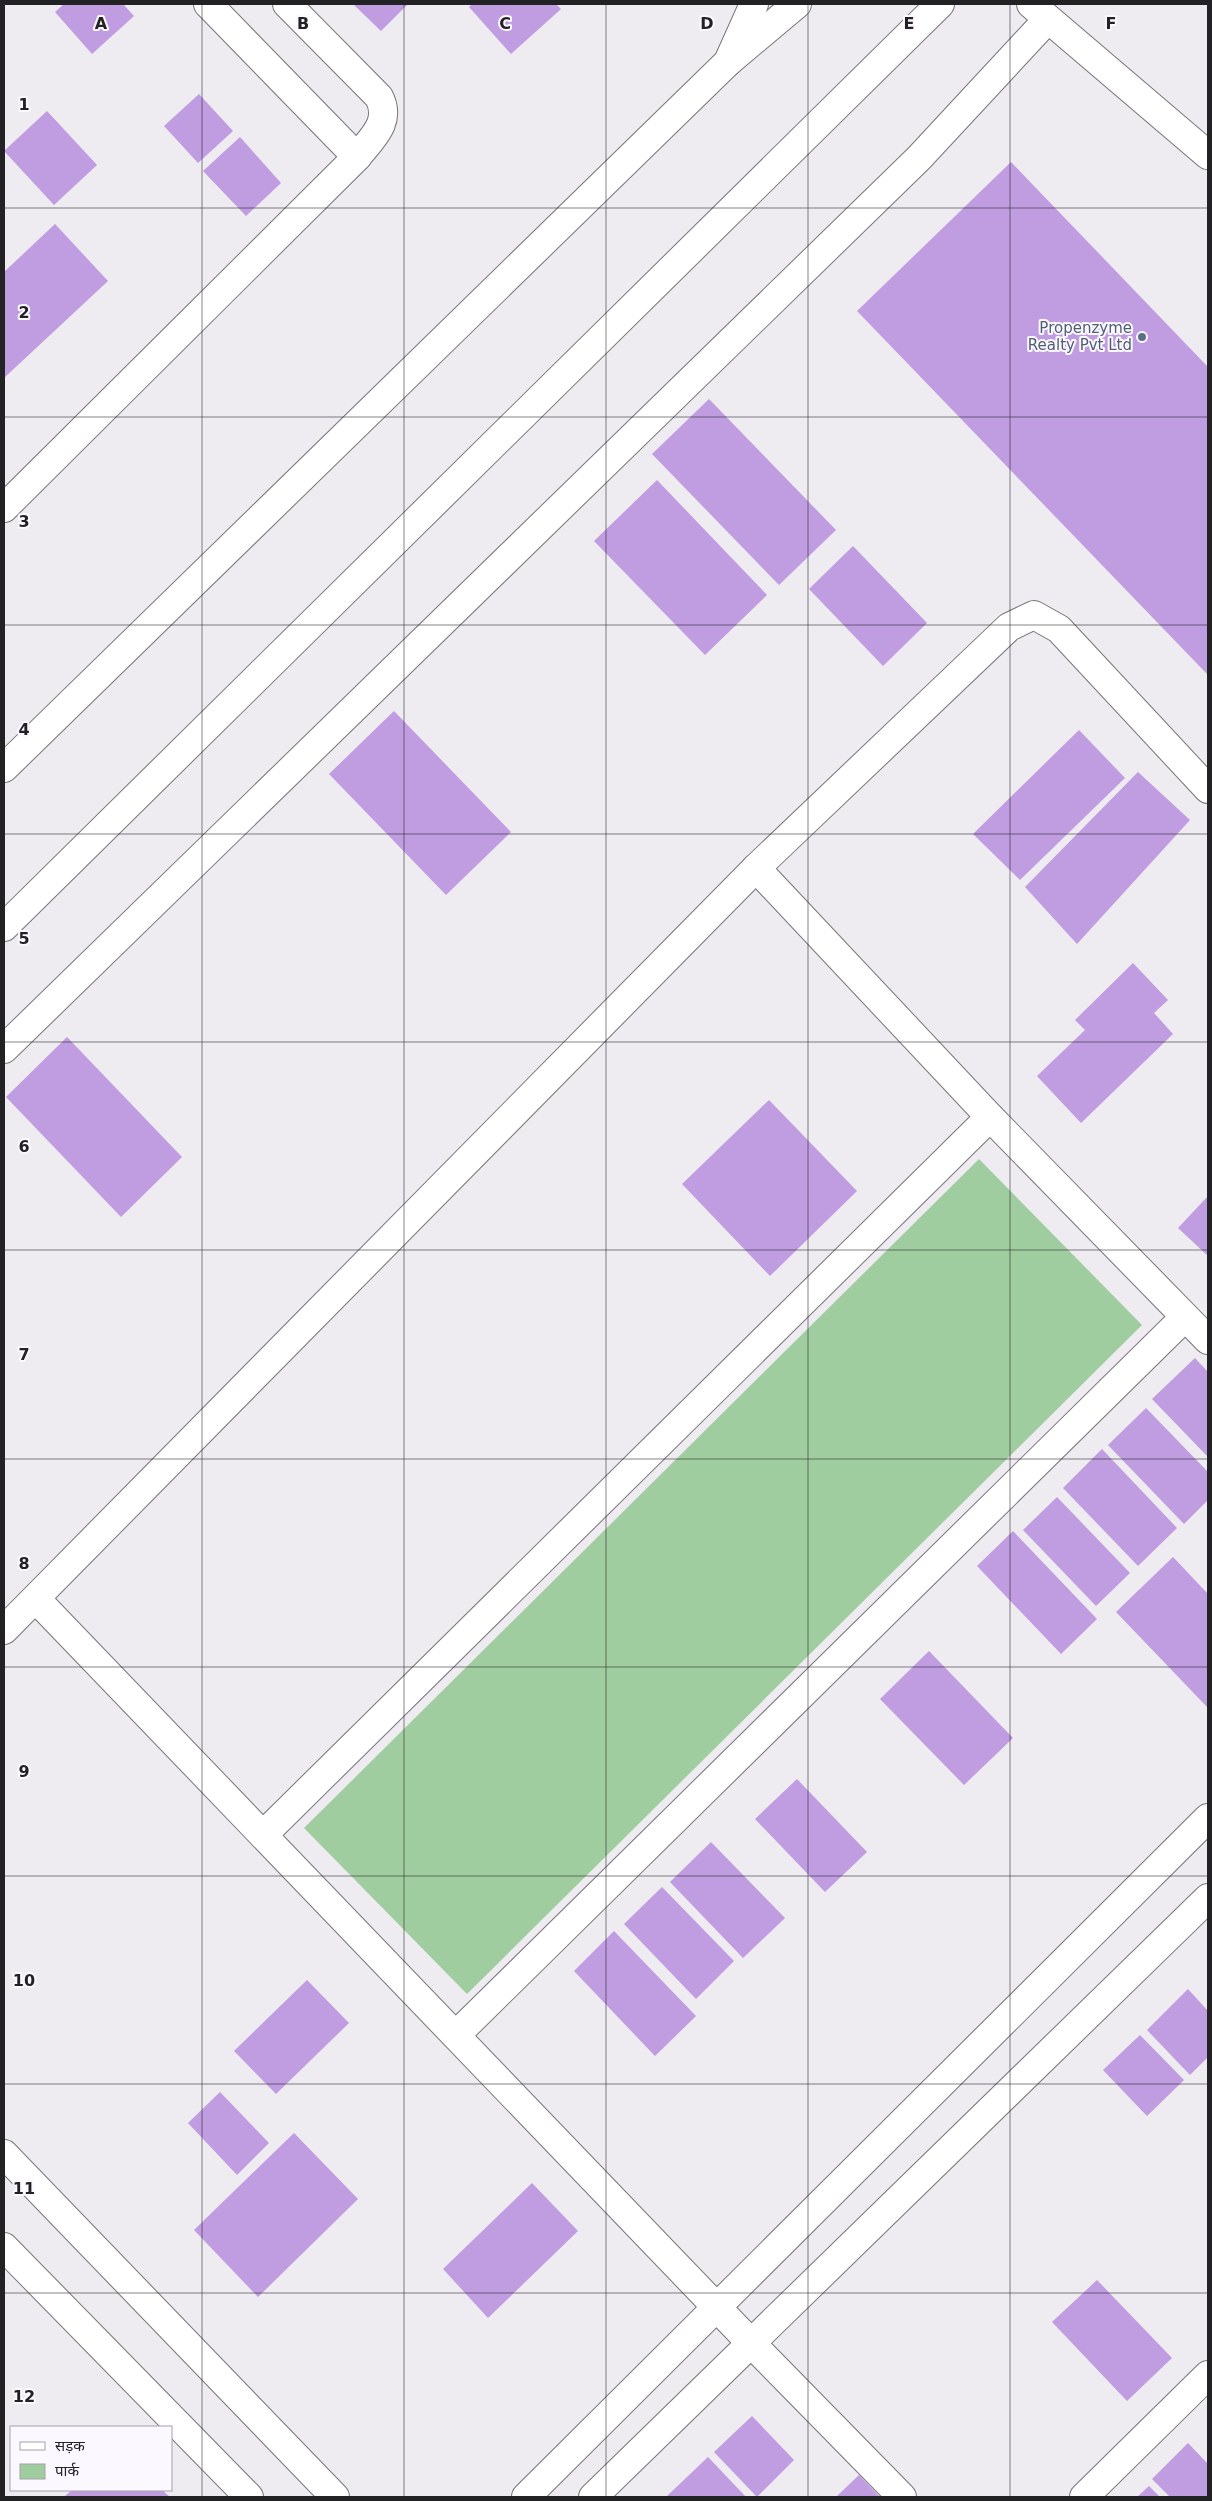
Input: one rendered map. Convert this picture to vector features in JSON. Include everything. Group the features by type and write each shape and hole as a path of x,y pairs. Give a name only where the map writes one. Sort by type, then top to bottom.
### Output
{"main road":[{"path":"208,4 358,157"},
{"path":"4,508 358,157 382,126 384,107 379,97 287,4"},
{"path":"728,62 754,4"},
{"path":"4,768 728,62 797,4"},
{"path":"4,927 940,4"},
{"path":"4,1048 919,158 1039,11 1208,155"},
{"path":"4,1630 756,868 1009,627 1034,616 1060,629 1208,789"},
{"path":"756,868 990,1117 1208,1340"},
{"path":"263,1835 990,1117"},
{"path":"456,2035 1185,1317"},
{"path":"36,1599 751,2343 902,2497"},
{"path":"526,2497 1208,1818"},
{"path":"593,2497 1208,1898"},
{"path":"4,2154 335,2497"},
{"path":"4,2247 248,2497"},
{"path":"1084,2497 1208,2375"}],"green space":[{"path":"979,1159 1142,1325 467,1994 304,1828"}],"building":[{"path":"64,4 123,4 134,16 92,54 55,12"},
{"path":"353,4 408,4 381,31"},
{"path":"472,4 556,4 561,9 511,54 469,7"},
{"path":"199,94 233,131 198,163 164,126"},
{"path":"47,111 97,165 54,205 4,151"},
{"path":"240,137 281,183 246,216 203,171"},
{"path":"1011,162 1208,367 1208,675 857,311"},
{"path":"55,224 108,281 4,378 4,272"},
{"path":"709,399 836,530 779,585 652,454"},
{"path":"657,480 767,595 705,655 594,541"},
{"path":"853,546 927,623 883,666 809,589"},
{"path":"394,711 511,832 446,895 329,774"},
{"path":"1079,730 1125,778 1020,880 973,834"},
{"path":"1138,772 1190,820 1077,944 1025,887"},
{"path":"1133,963 1168,1000 1154,1013 1173,1034 1081,1123 1037,1076 1085,1030 1075,1020"},
{"path":"67,1037 182,1157 121,1217 6,1097"},
{"path":"769,1100 857,1191 770,1276 682,1184"},
{"path":"1208,1196 1208,1256 1178,1228"},
{"path":"1195,1358 1208,1372 1208,1457 1152,1399"},
{"path":"1146,1408 1208,1472 1208,1500 1184,1524 1108,1445"},
{"path":"1102,1449 1177,1528 1138,1566 1063,1488"},
{"path":"1057,1497 1130,1573 1096,1606 1023,1530"},
{"path":"1013,1531 1097,1619 1061,1654 977,1566"},
{"path":"1173,1557 1208,1594 1208,1708 1116,1612"},
{"path":"929,1651 1013,1738 964,1785 880,1699"},
{"path":"797,1779 867,1852 825,1892 755,1819"},
{"path":"711,1842 785,1918 743,1958 670,1882"},
{"path":"662,1887 734,1961 696,1999 624,1924"},
{"path":"614,1931 696,2016 655,2056 574,1971"},
{"path":"307,1980 349,2023 276,2094 234,2051"},
{"path":"1188,1989 1208,2011 1208,2057 1190,2075 1147,2030"},
{"path":"1140,2035 1184,2080 1147,2116 1103,2070"},
{"path":"220,2092 269,2143 237,2175 188,2123"},
{"path":"294,2133 358,2199 258,2297 194,2230"},
{"path":"532,2183 578,2231 488,2318 443,2269"},
{"path":"1097,2280 1172,2358 1127,2401 1052,2322"},
{"path":"752,2416 794,2460 757,2497 714,2452"},
{"path":"1188,2443 1208,2464 1208,2497 1170,2497 1152,2479"},
{"path":"708,2457 746,2497 666,2497"},
{"path":"859,2475 880,2497 836,2497"},
{"path":"1149,2486 1160,2497 1137,2497"},
{"path":"71,2491 163,2491 170,2497 64,2497"}],"place":[{"name":"Propenzyme Realty Pvt Ltd","path":"1142,337"}]}
